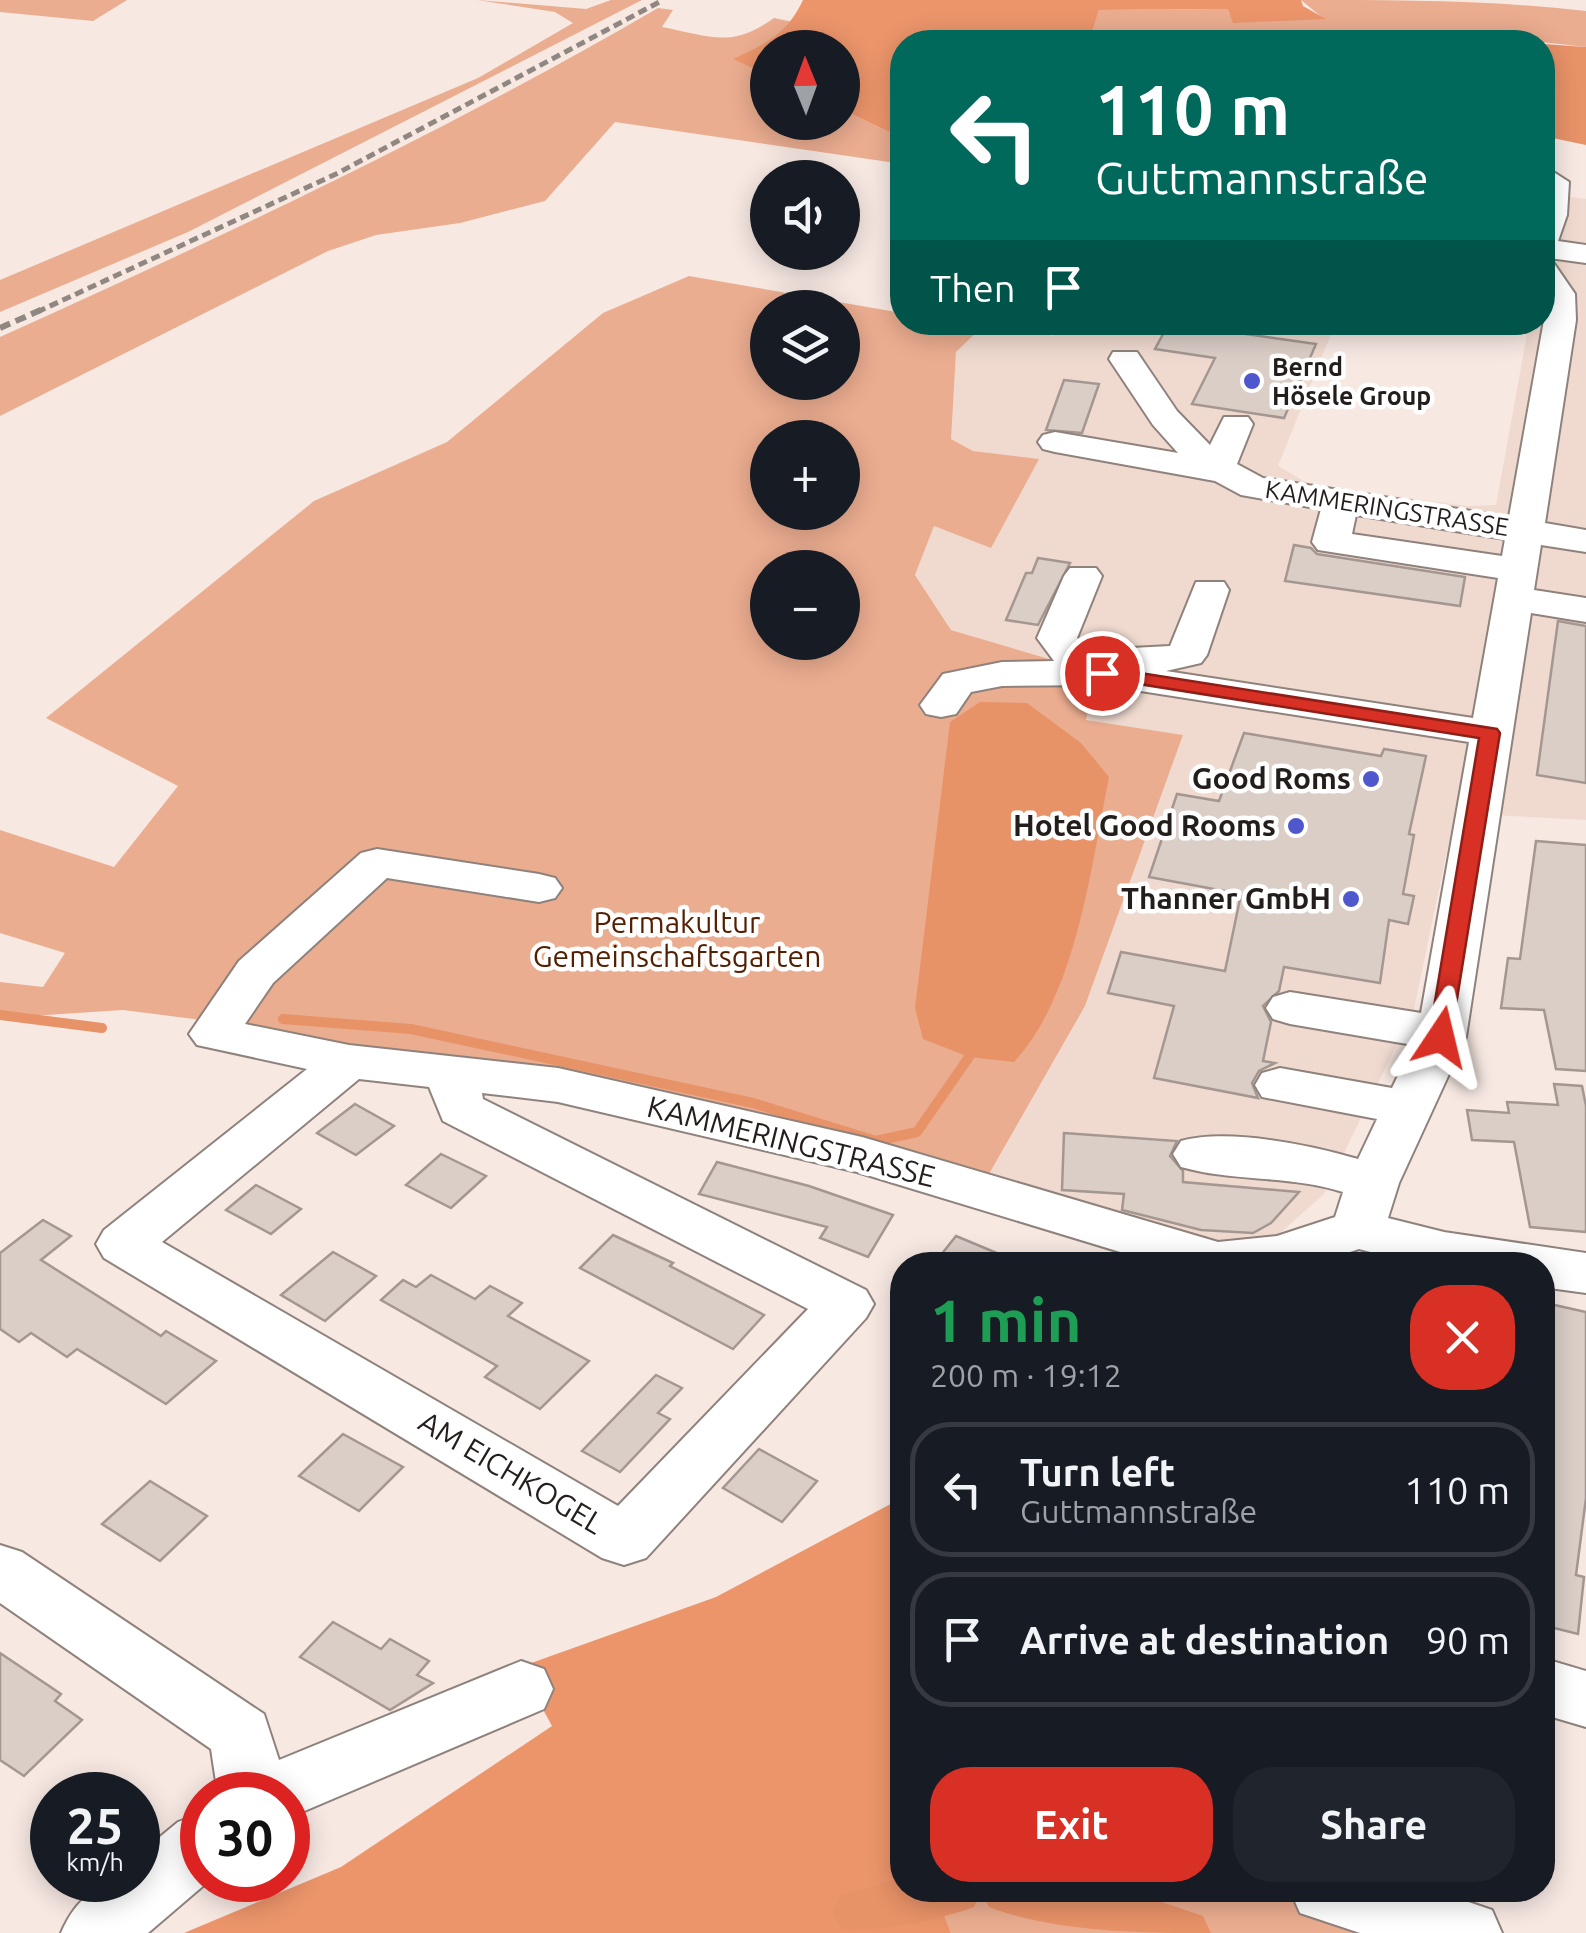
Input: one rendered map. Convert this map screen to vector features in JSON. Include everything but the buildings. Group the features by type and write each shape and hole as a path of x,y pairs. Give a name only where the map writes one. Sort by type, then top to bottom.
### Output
{"street":[{"path":"1555,187 1556,182"},
{"path":"1555,248 1586,254"},
{"path":"1366,1206 1441,1037 1550,386 1562,287"},
{"name":"KAMMERINGSTRASSE","path":"1125,360 1169,428 1217,471 1254,487 1341,501 1331,542 1520,567 1586,541"},
{"path":"1550,386 1586,391"},
{"path":"1055,442 1217,471 1236,424"},
{"path":"1520,567 1586,610"},
{"path":"1083,576 1057,638 1091,666"},
{"path":"1091,666 1087,655 1158,660 1186,655 1210,590"},
{"path":"941,705 957,683 1002,674 1091,666 1490,733"},
{"name":"KAMMERINGSTRASSE","path":"539,888 377,863 256,972 214,1034 349,1061 558,1085 862,1155 1185,1252"},
{"path":"1290,1008 1406,1025 1441,1037"},
{"name":"AM EICHKOGEL","path":"349,1061 123,1244 624,1540 846,1304 461,1109 452,1075"},
{"path":"1280,1084 1365,1098 1407,1110"},
{"path":"1199,1154 1313,1164 1434,1252"},
{"name":"KAMMERINGSTRASSE","path":"1287,1252 1366,1206"},
{"path":"1555,1268 1586,1273"},
{"path":"0,1570 241,1734 248,1772"},
{"path":"310,1778 521,1690"},
{"path":"1555,1690 1586,1699"},
{"path":"96,1933 180,1862"},
{"path":"1396,1902 1466,1933"}],"shaded area":[{"path":"803,0 1301,0 1303,6 1326,19 1233,23 1228,9 1099,10 1092,30 890,30 890,132 860,118 860,30 781,30"},
{"path":"1555,45 1586,47 1586,145 1555,139"},
{"path":"750,51 750,67 733,59"},
{"path":"1555,195 1586,199 1586,820 1455,813 1414,1009 1324,1194 1269,1243 1202,1240 989,1174 1085,1006 1183,735 1085,720 1049,659 951,630 915,575 934,525 1039,460 973,451 950,439 956,352 974,335 1331,335 1278,466 1309,484 1467,506 1496,505 1527,335 1555,335"},
{"path":"980,702 1027,703 1081,743 1109,777 1088,888 1067,965 1035,1034 1014,1062 969,1057 923,1039 915,1008 950,722"},
{"path":"890,1504 890,1902 939,1902 951,1933 184,1933 258,1902 310,1902 310,1880 341,1867 552,1726 520,1667 716,1597"}],"green space":[{"path":"0,0 127,0 93,21 0,12"},
{"path":"477,0 586,9 611,0 642,0 188,232 0,312 0,280 478,78 573,23 555,12"},
{"path":"1301,0 1550,7 1586,11 1586,47 1555,43 1555,30 1092,30 1099,10 1228,9 1324,19"},
{"path":"658,8 673,10 662,27 720,38 750,32 750,52 734,59 750,67 750,140 860,140 860,118 890,132 890,162 615,122 545,201 460,223 376,235 328,251 0,416 0,337 333,181 497,98"},
{"path":"774,18 793,22 785,30 754,30"},
{"name":"Permakultur Gemeinschaftsgarten","path":"689,276 770,290 750,290 750,400 860,400 860,306 890,311 890,335 974,335 956,352 951,439 973,451 1039,459 991,548 934,526 915,575 951,630 1049,659 1093,690 1086,720 1183,735 1085,1006 989,1174 531,1069 278,1040 194,1019 123,1010 0,1018 0,982 43,987 65,953 0,933 0,830 114,867 178,786 46,718 314,501 447,442 603,313"},
{"path":"939,1902 1299,1902 1391,1933 951,1933"}],"waterway":[{"path":"0,1015 102,1028"},
{"path":"283,1019 411,1029 753,1103 876,1141 917,1132 969,1057"},
{"path":"859,1912 903,1902"},
{"path":"1088,1902 1185,1933"}],"railway":[{"path":"37,312 336,174 663,0"},
{"path":"0,328 43,309"}],"place":[{"name":"Bernd Hösele Group","path":"1252,381"},
{"name":"Good Roms","path":"1371,779"},
{"name":"Hotel Good Rooms","path":"1296,826"},
{"name":"Thanner GmbH","path":"1351,899"}],"route":[{"path":"1102,673 1490,733 1441,1037"}]}
